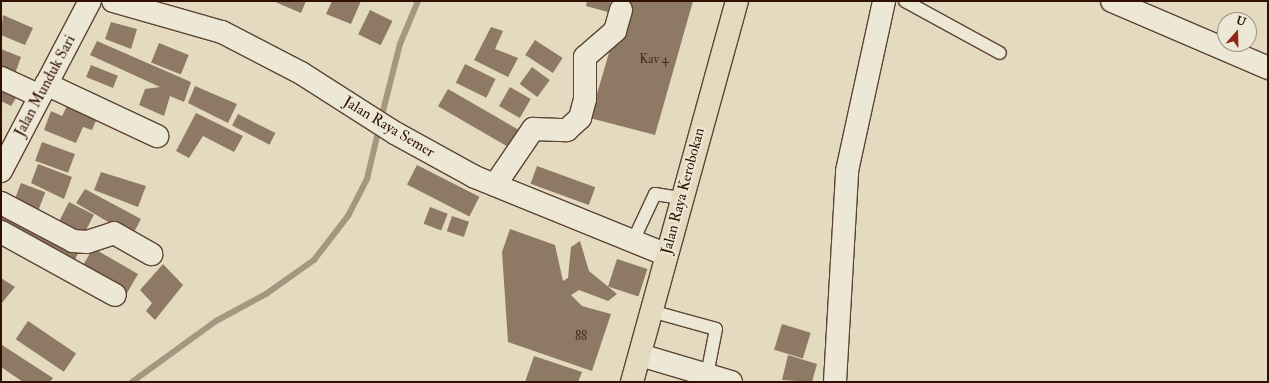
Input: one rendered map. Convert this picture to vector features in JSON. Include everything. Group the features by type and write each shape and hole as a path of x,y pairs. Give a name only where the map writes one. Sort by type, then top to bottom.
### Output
{"main road":[{"name":"Jalan Raya Kerobokan","path":"632,382 680,198 737,1"}],"street":[{"name":"Jalan Munduk Sari","path":"3,163 90,1"},
{"name":"Jalan Raya Semer","path":"113,1 222,32 301,73 395,133 495,185 665,254"},
{"path":"835,382 847,171 884,1"},
{"path":"1112,1 1268,68"},
{"path":"495,185 533,129 567,130 580,118 585,99 585,57 614,31 621,10"},
{"path":"1,78 43,90 157,136"},
{"path":"1,203 73,241 87,242 114,233 151,254"},
{"path":"1,232 115,295"},
{"path":"640,355 731,382"}],"lane":[{"path":"905,1 1000,53"},
{"path":"633,241 655,194 680,198"},
{"path":"651,311 716,329 708,375"}],"building":[{"path":"273,1 306,1 301,13"},
{"path":"332,1 361,1 351,24 326,14"},
{"path":"587,1 611,1 608,12 586,6"},
{"path":"624,1 693,1 655,135 590,118"},
{"path":"370,10 392,21 381,45 358,34"},
{"path":"3,15 33,28 25,45 1,35"},
{"path":"111,22 137,29 131,49 105,39"},
{"path":"491,27 503,31 495,49 518,58 508,77 474,60"},
{"path":"535,40 563,58 553,73 525,55"},
{"path":"97,41 191,82 184,102 170,96 164,116 139,105 145,89 160,87 90,55"},
{"path":"159,43 189,55 181,74 151,62"},
{"path":"1,49 21,57 13,79 1,74"},
{"path":"465,64 496,79 486,98 456,83"},
{"path":"91,65 118,76 113,88 86,77"},
{"path":"532,67 550,80 537,97 520,84"},
{"path":"195,86 237,104 228,123 188,103"},
{"path":"1,87 18,95 11,106 1,101"},
{"path":"510,87 531,99 520,118 499,106"},
{"path":"448,89 522,132 512,149 438,106"},
{"path":"69,102 98,116 92,130 83,127 76,143 44,130 51,111 62,116"},
{"path":"196,113 243,136 234,152 203,136 189,158 176,151"},
{"path":"238,114 275,133 270,145 232,126"},
{"path":"42,142 75,154 68,173 35,161"},
{"path":"38,164 72,177 64,199 31,183"},
{"path":"417,165 479,197 469,216 407,185"},
{"path":"537,166 595,187 589,205 531,184"},
{"path":"101,172 146,186 138,207 94,190"},
{"path":"21,183 45,192 37,215 12,205"},
{"path":"85,189 141,219 132,236 76,203"},
{"path":"69,202 94,215 84,234 59,222"},
{"path":"430,207 448,214 441,231 424,224"},
{"path":"1,208 79,251 74,262 1,224"},
{"path":"452,216 469,222 464,237 447,231"},
{"path":"510,229 555,245 563,281 568,278 571,247 580,241 589,271 617,294 608,301 579,290 571,295 582,306 611,314 592,371 508,342 502,252"},
{"path":"93,248 138,274 127,293 82,267"},
{"path":"617,259 647,269 638,296 608,287"},
{"path":"163,264 183,285 155,320 146,311 152,303 140,290"},
{"path":"1,278 15,287 1,304"},
{"path":"28,321 76,353 64,372 16,339"},
{"path":"782,324 811,333 803,359 774,350"},
{"path":"2,345 53,378 50,382 23,382 1,367"},
{"path":"788,355 817,364 812,382 782,380"},
{"path":"534,356 582,372 578,382 525,382"}],"waterway":[{"path":"381,119 400,44 418,1"},
{"path":"132,382 216,321 266,294 314,260 348,216 367,179 379,128"}]}
